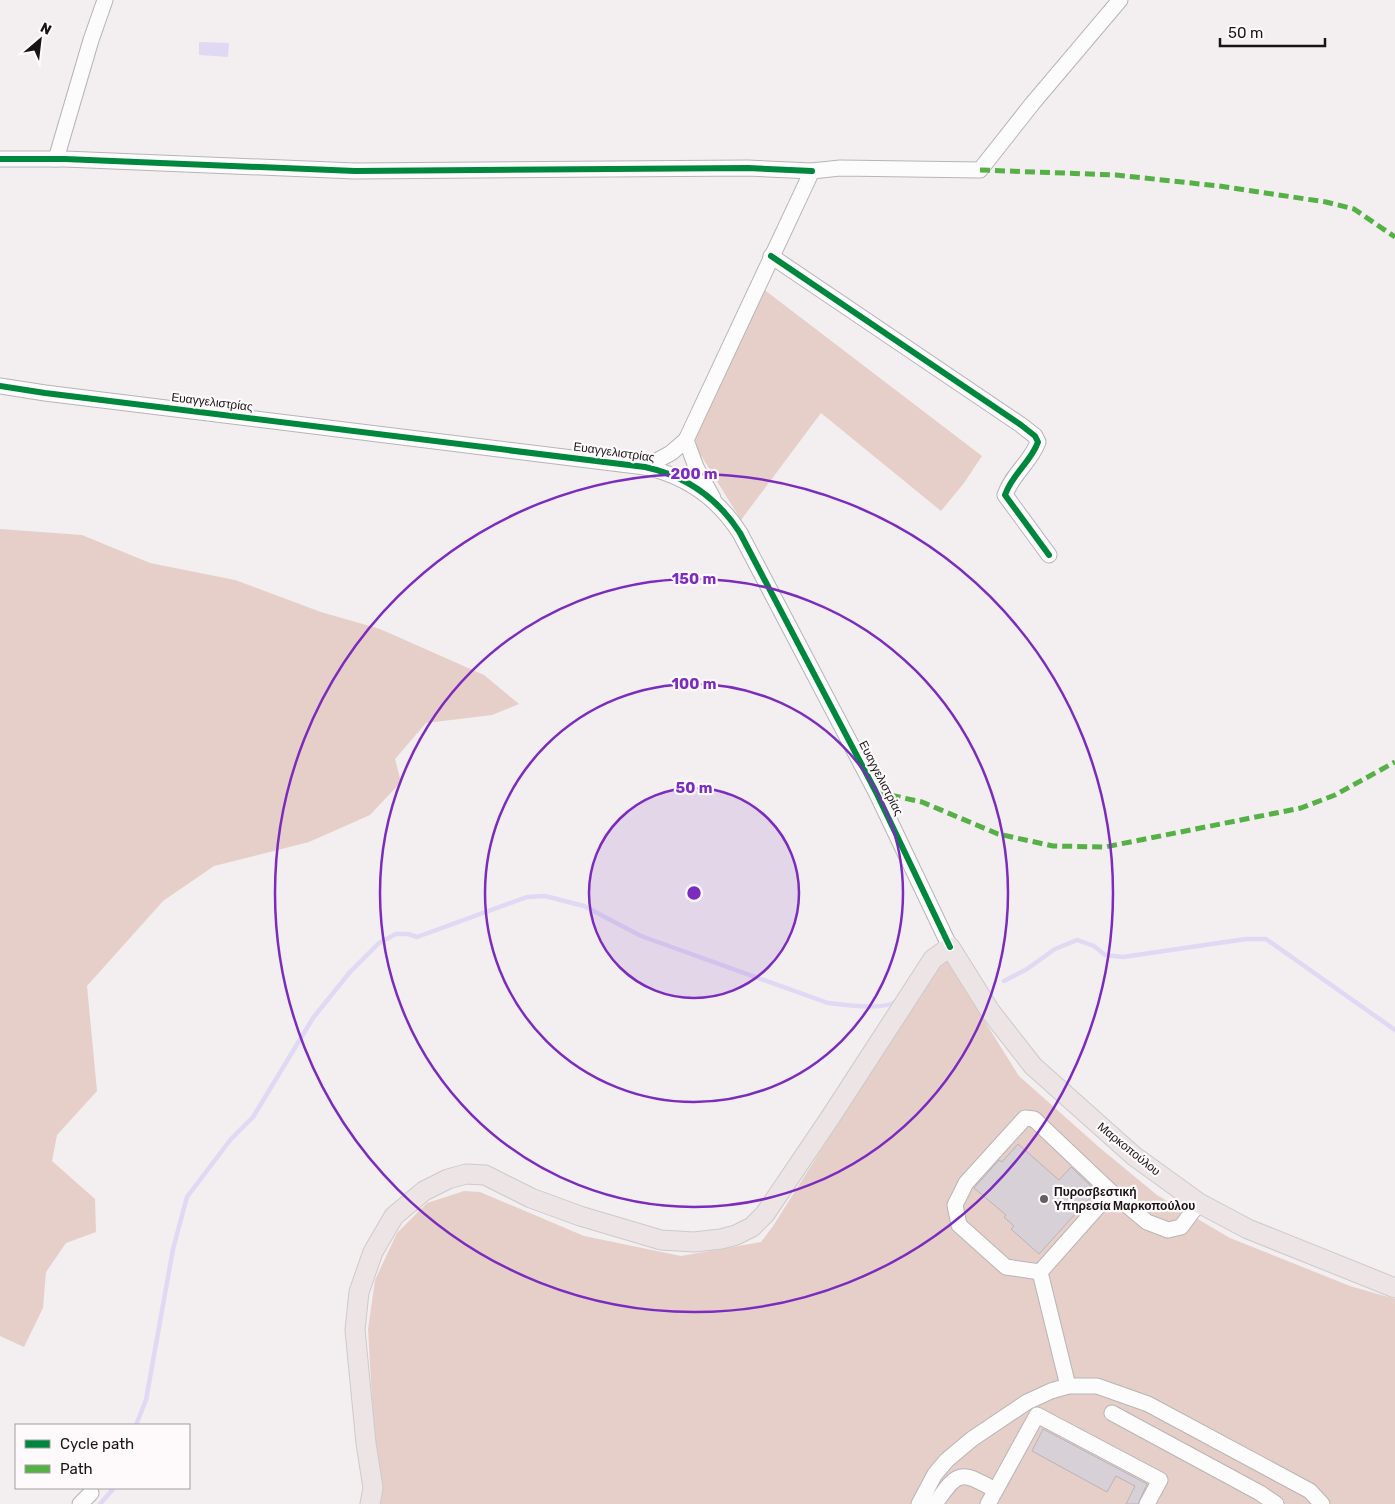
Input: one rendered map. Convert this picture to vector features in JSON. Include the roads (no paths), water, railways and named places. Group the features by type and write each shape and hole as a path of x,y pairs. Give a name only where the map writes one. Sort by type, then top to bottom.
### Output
{"main road":[{"name":"Μαρκοπούλου","path":"950,947 990,1011 1033,1066 1134,1156 1199,1203 1248,1229 1395,1288"},
{"path":"370,1504 373,1488 366,1443 355,1330 356,1311 364,1272 382,1234 394,1216 424,1191 448,1179 466,1174 485,1175 531,1198 580,1216 661,1240 694,1242 736,1235 752,1227 765,1214 933,959 950,947"}],"street":[{"path":"56,159 91,40 105,0"},
{"path":"0,159 56,159 355,171 748,168 812,171 840,168 980,170 1032,104 1120,0"},
{"path":"645,467 671,453 686,440 812,171"},
{"path":"771,256 1035,436 1038,442 1035,452 1008,485 1005,495 1049,555"},
{"name":"Ευαγγελιστρίας","path":"0,386 65,396 645,467 664,471 684,480 715,501 729,516 740,533 876,792 950,947"},
{"path":"686,440 696,466 715,501"},
{"path":"1040,1272 1006,1266 959,1224 955,1205 966,1183 1025,1118 1034,1119 1111,1192 1147,1222 1168,1230 1181,1227 1199,1203"},
{"path":"1040,1272 1111,1192"},
{"path":"1040,1272 1068,1386"},
{"path":"919,1504 934,1474 972,1439 1027,1402 1051,1391 1068,1386 1097,1386 1148,1404 1310,1491 1322,1504"},
{"path":"1112,1413 1260,1492 1276,1504"},
{"path":"988,1504 1037,1415 1160,1480 1147,1504"},
{"path":"935,1504 955,1479 964,1476 972,1477 996,1490"},
{"path":"80,1504 91,1493"}],"waterway":[{"path":"136,1424 146,1400 173,1249 187,1197 231,1139 253,1117 313,1018 350,972 379,943 396,934 408,934 417,937 527,897 545,896 584,906 641,936 828,1003 873,1007 897,1001"},
{"path":"1004,981 1027,969 1055,949 1077,940 1094,946 1105,955 1123,957 1246,939 1266,939 1395,1030"},
{"path":"100,1504 113,1489"}],"place":[{"name":"Πυροσβεστική Υπηρεσία Μαρκοπούλου","path":"1044,1199"}]}
